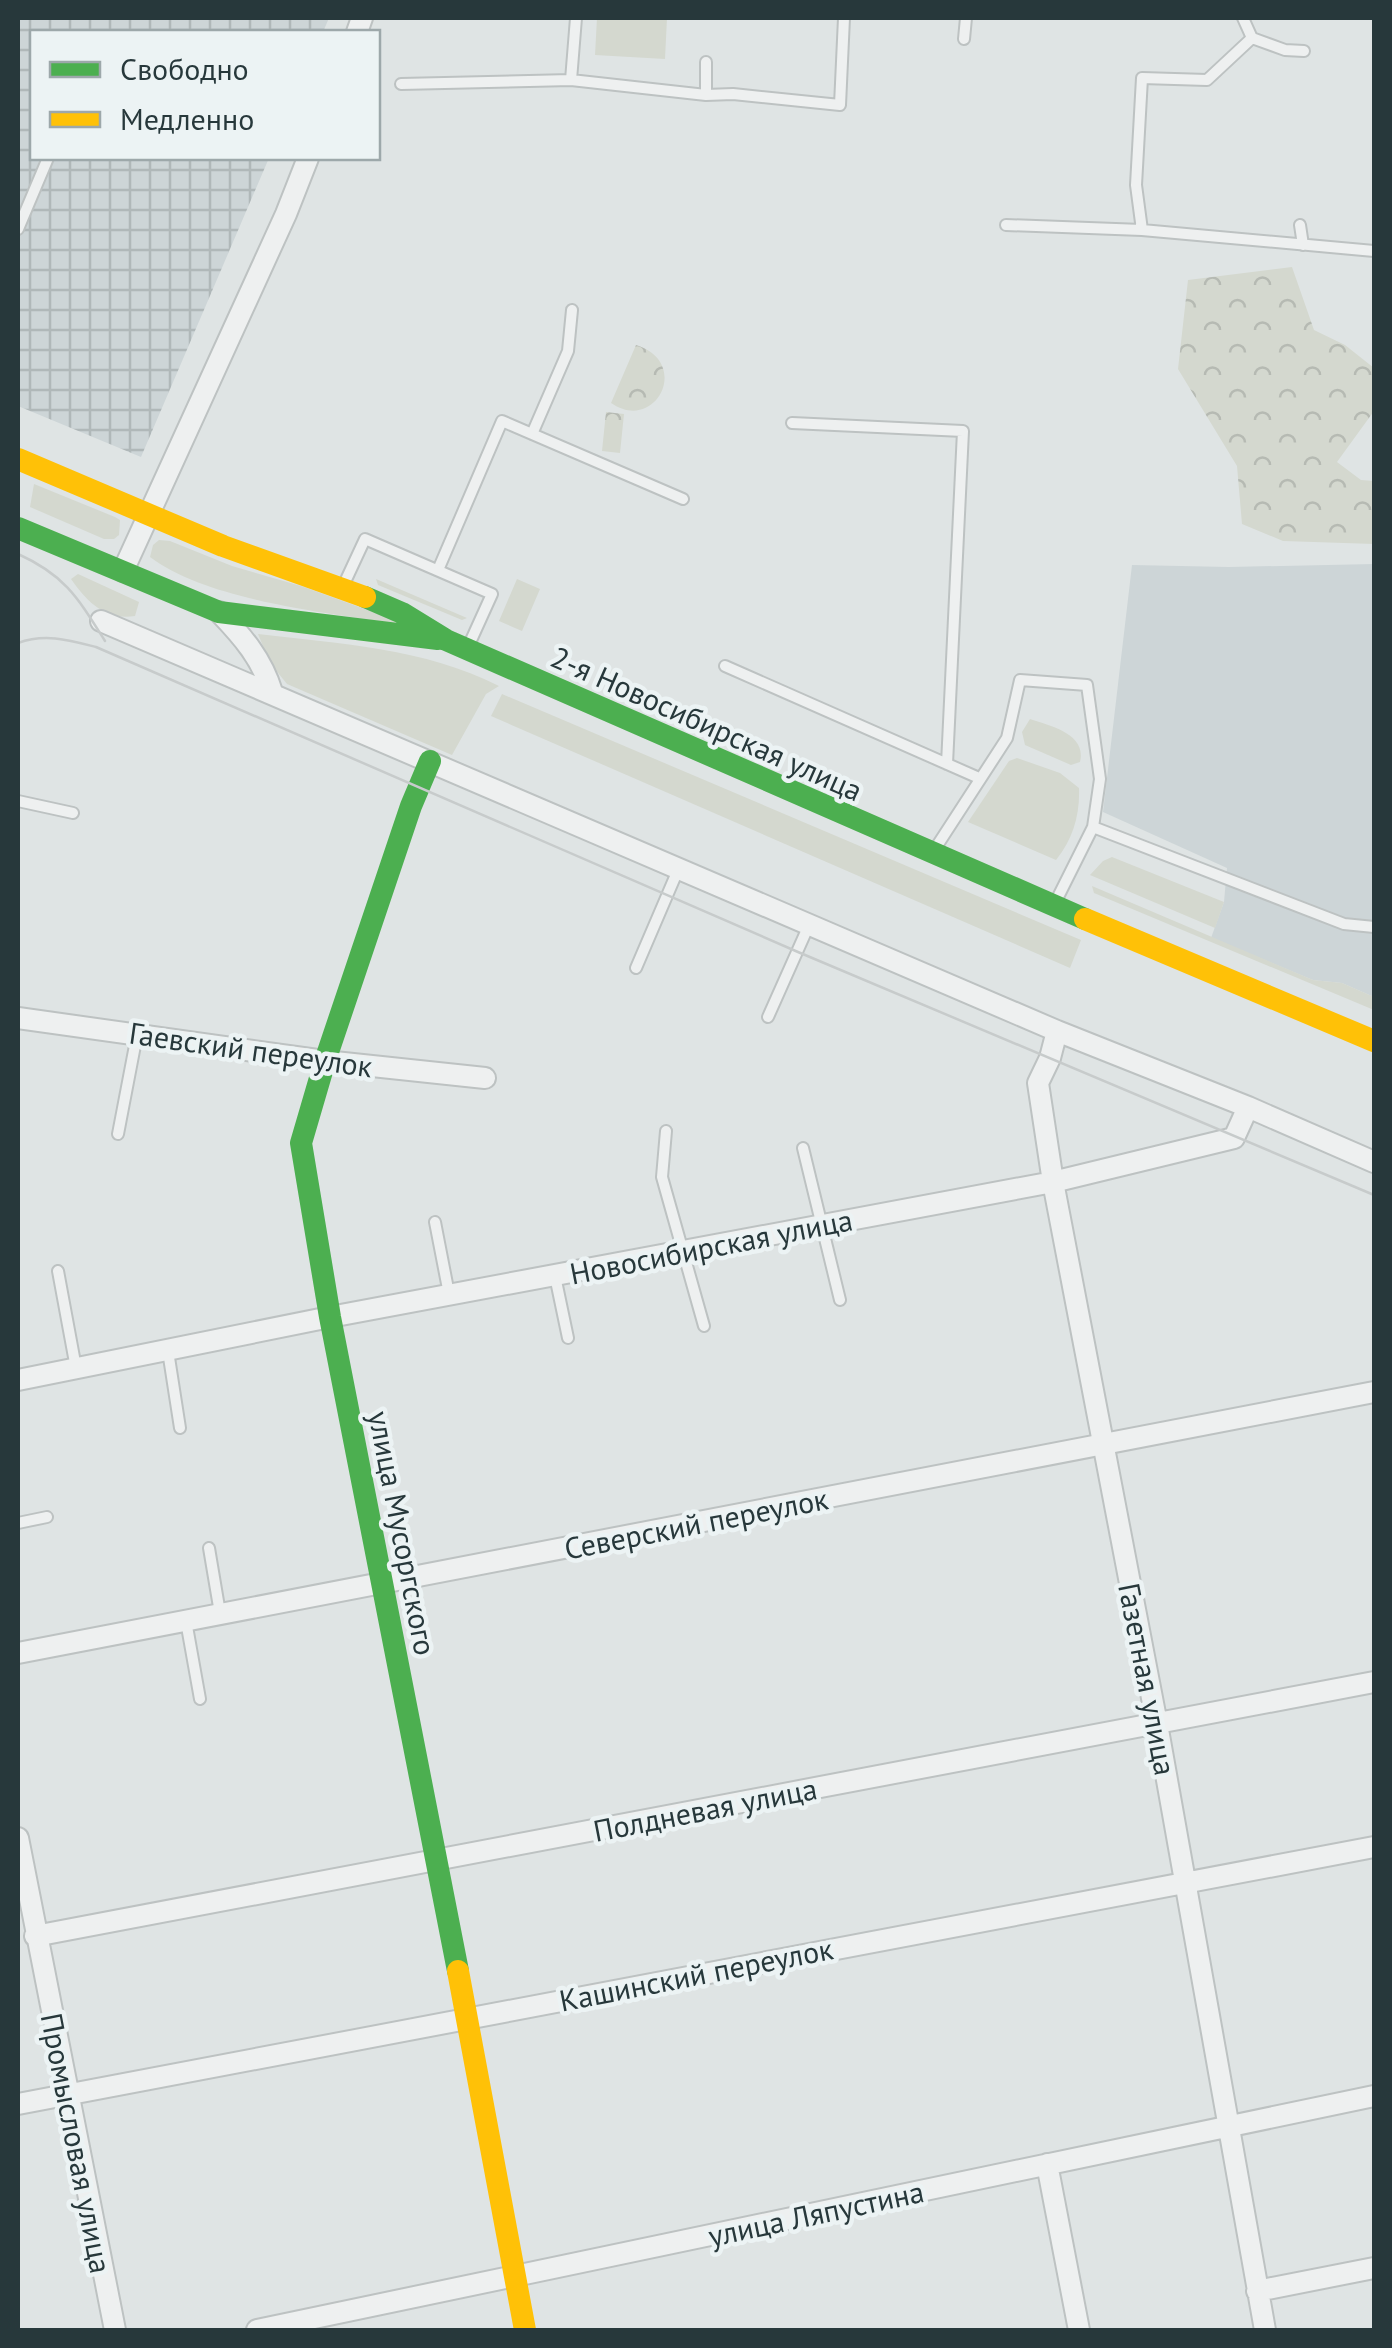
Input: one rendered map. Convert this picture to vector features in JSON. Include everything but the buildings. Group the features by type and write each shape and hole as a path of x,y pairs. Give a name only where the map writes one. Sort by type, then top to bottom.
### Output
{"main road":[{"name":"2-я Новосибирская улица","path":"18,458 223,546 343,587 402,613 457,645 932,854 1374,1041"},
{"path":"18,528 219,612 457,645"},
{"name":"улица Мусоргского","path":"430,761 411,806 301,1143 330,1318 438,1860 525,2330"}],"street":[{"path":"123,570 307,160"},
{"path":"219,612 248,642 265,669 272,692"},
{"path":"102,621 678,870 1374,1162"},
{"name":"Гаевский переулок","path":"18,1018 325,1061 485,1078"},
{"name":"Газетная улица","path":"1058,1031 1038,1083 1053,1182 1157,1724 1265,2330"},
{"name":"Новосибирская улица","path":"18,1380 1053,1182 1234,1138 1248,1107"},
{"name":"Северский переулок","path":"18,1653 1374,1392"},
{"name":"Полдневая улица","path":"35,1936 1374,1682"},
{"name":"Промысловая улица","path":"18,1838 114,2330"},
{"name":"Кашинский переулок","path":"18,2104 1374,1847"},
{"name":"улица Ляпустина","path":"256,2330 1374,2096"},
{"path":"1046,2164 1079,2330"},
{"path":"1258,2291 1374,2268"}],"lane":[{"path":"570,80 576,18"},
{"path":"400,84 570,80 840,104 844,18"},
{"path":"964,39 966,18"},
{"path":"1243,18 1252,38 1284,50 1304,51"},
{"path":"1142,230 1136,185 1142,78 1207,80 1252,38"},
{"path":"706,62 706,95"},
{"path":"18,229 47,160"},
{"path":"1300,224 1303,245"},
{"path":"1006,225 1142,230 1374,251"},
{"path":"532,434 568,350 572,310"},
{"path":"438,570 502,421 683,499"},
{"path":"792,423 962,431 948,764"},
{"path":"343,587 366,539 492,594 457,645"},
{"path":"725,666 980,778"},
{"path":"932,854 1006,738 1020,680 1086,685 1100,780 1094,828 1054,906"},
{"path":"18,800 72,814"},
{"path":"1094,828 1344,924 1374,927"},
{"path":"636,968 678,870"},
{"path":"768,1017 809,924"},
{"path":"118,1134 137,1034"},
{"path":"666,1131 662,1177 704,1326"},
{"path":"803,1148 840,1300"},
{"path":"435,1222 450,1295"},
{"path":"58,1271 76,1368"},
{"path":"554,1276 568,1338"},
{"path":"168,1350 180,1428"},
{"path":"18,1522 47,1517"},
{"path":"210,1548 220,1614"},
{"path":"186,1621 200,1699"}],"shaded area":[{"path":"18,18 329,18 324,30 30,30 30,160 268,160 141,457 18,406"},
{"path":"1374,564 1374,997 1342,983 1313,980 1211,938 1224,902 1227,868 1103,812 1132,565"}],"green space":[{"path":"597,18 667,18 665,59 595,55"},
{"path":"1292,267 1314,330 1345,345 1374,368 1374,411 1337,462 1361,480 1374,481 1374,544 1283,541 1242,524 1237,466 1178,369 1188,280"},
{"path":"636,345 653,354 665,379 653,403 627,410 611,403"},
{"path":"606,412 624,414 620,453 602,451"},
{"path":"34,484 120,520 119,535 104,539 30,507"},
{"path":"159,540 412,626 275,604 205,585 150,557"},
{"path":"78,574 139,602 135,616 115,616 98,608 71,579"},
{"path":"376,579 467,618 462,620 378,585"},
{"path":"517,579 540,589 522,631 499,621"},
{"path":"258,634 412,655 499,686 486,694 452,755 287,684 270,663"},
{"path":"502,694 1081,940 1070,968 491,716"},
{"path":"1030,719 1073,738 1081,752 1080,762 1071,765 1025,745 1022,732"},
{"path":"1017,758 1060,773 1079,788 1074,826 1056,860 968,822 1009,761"},
{"path":"1112,857 1224,902 1215,928 1090,875"},
{"path":"1092,886 1313,980 1342,983 1374,997 1374,1010 1094,893"}],"tram line":[{"path":"18,554 59,579 105,641"},
{"path":"18,643 47,638 96,647 798,952 1374,1195"}],"traffic: fast":[{"path":"18,528 219,612 438,639"},
{"path":"365,597 402,613 446,640 1085,919"},
{"path":"430,761 411,806 301,1143 330,1317 458,1971"}],"traffic: slow":[{"path":"18,459 223,546 365,597"},
{"path":"1085,919 1374,1041"},
{"path":"458,1971 525,2330"}]}
